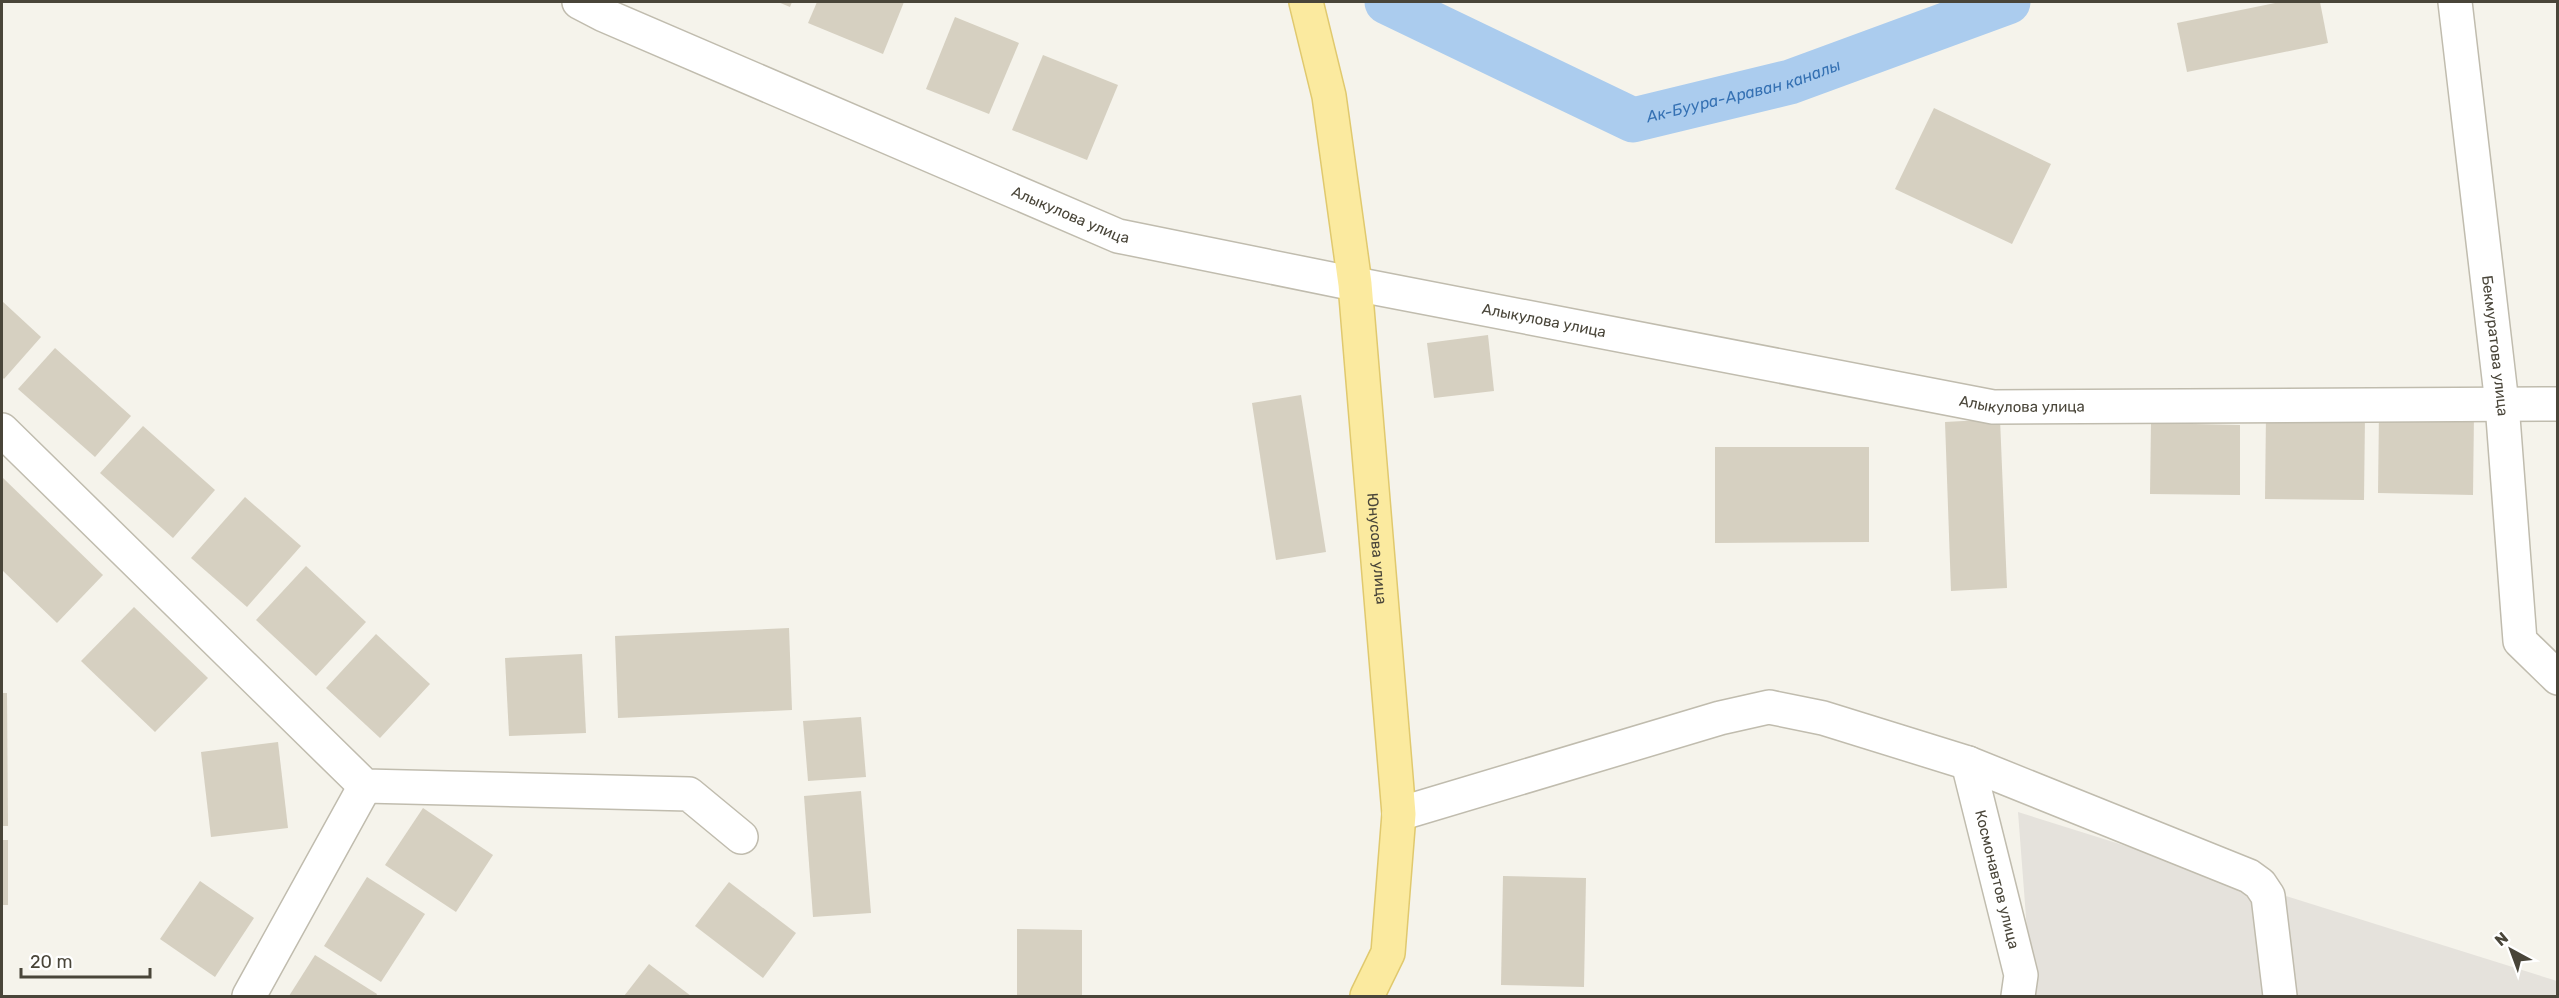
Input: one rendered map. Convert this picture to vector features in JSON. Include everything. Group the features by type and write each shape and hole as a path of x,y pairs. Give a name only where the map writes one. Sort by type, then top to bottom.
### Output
{"main road":[{"name":"Юнусова улица","path":"1306,2 1329,96 1355,284 1399,814 1388,953 1367,996"}],"street":[{"name":"Алыкулова улица","path":"579,2 604,15 1118,236 1993,407 2558,404"},
{"name":"Бекмуратова улица","path":"2455,2 2502,404 2520,641 2558,678"},
{"path":"2,430 364,786 689,794 741,837"},
{"path":"1399,814 1720,718 1769,707 1823,718 1968,763 2249,876 2260,884 2268,896 2280,996"},
{"name":"Космонавтов улица","path":"1968,763 2021,975 2018,996"},
{"path":"249,996 364,786"}],"shaded area":[{"path":"2018,812 2557,981 2557,996 2032,996"}],"building":[{"path":"778,2 792,2 790,7"},
{"path":"817,2 904,2 883,54 808,23"},
{"path":"2280,2 2320,2 2328,43 2187,72 2177,23"},
{"path":"955,17 1019,43 989,114 926,89"},
{"path":"1043,55 1118,85 1087,160 1012,130"},
{"path":"1934,108 2051,164 2012,244 1895,189"},
{"path":"2,301 41,337 4,379 2,377"},
{"path":"1488,335 1494,391 1434,398 1427,343"},
{"path":"55,348 131,416 95,457 18,389"},
{"path":"1301,395 1326,552 1276,560 1252,403"},
{"path":"2379,411 2474,413 2473,495 2378,493"},
{"path":"2266,414 2365,415 2364,500 2265,499"},
{"path":"2000,419 2007,588 1951,591 1945,422"},
{"path":"2151,423 2240,425 2240,495 2150,494"},
{"path":"143,426 215,490 173,538 100,473"},
{"path":"1715,447 1869,447 1869,542 1715,543"},
{"path":"2,477 103,575 57,623 2,570"},
{"path":"245,497 301,546 247,607 191,558"},
{"path":"306,566 366,622 316,676 256,620"},
{"path":"134,607 208,678 155,732 81,661"},
{"path":"789,628 792,710 618,718 615,636"},
{"path":"376,634 430,684 380,738 326,688"},
{"path":"582,654 586,733 509,736 505,658"},
{"path":"2,693 7,693 8,826 2,826"},
{"path":"861,717 866,777 808,781 803,721"},
{"path":"278,742 288,828 211,837 201,752"},
{"path":"861,791 871,913 813,917 804,796"},
{"path":"423,808 493,855 456,912 385,865"},
{"path":"2,840 8,840 8,905 2,905"},
{"path":"1503,876 1586,878 1584,987 1501,985"},
{"path":"367,877 425,914 381,982 324,946"},
{"path":"200,881 254,918 215,977 160,939"},
{"path":"729,882 796,933 763,978 695,926"},
{"path":"1017,929 1082,930 1082,996 1017,996"},
{"path":"315,955 377,994 376,996 289,996"},
{"path":"649,964 691,996 624,996"}],"waterway":[{"name":"Ак-Буура-Араван каналы","path":"1387,2 1633,120 1790,82 2008,2"}]}
